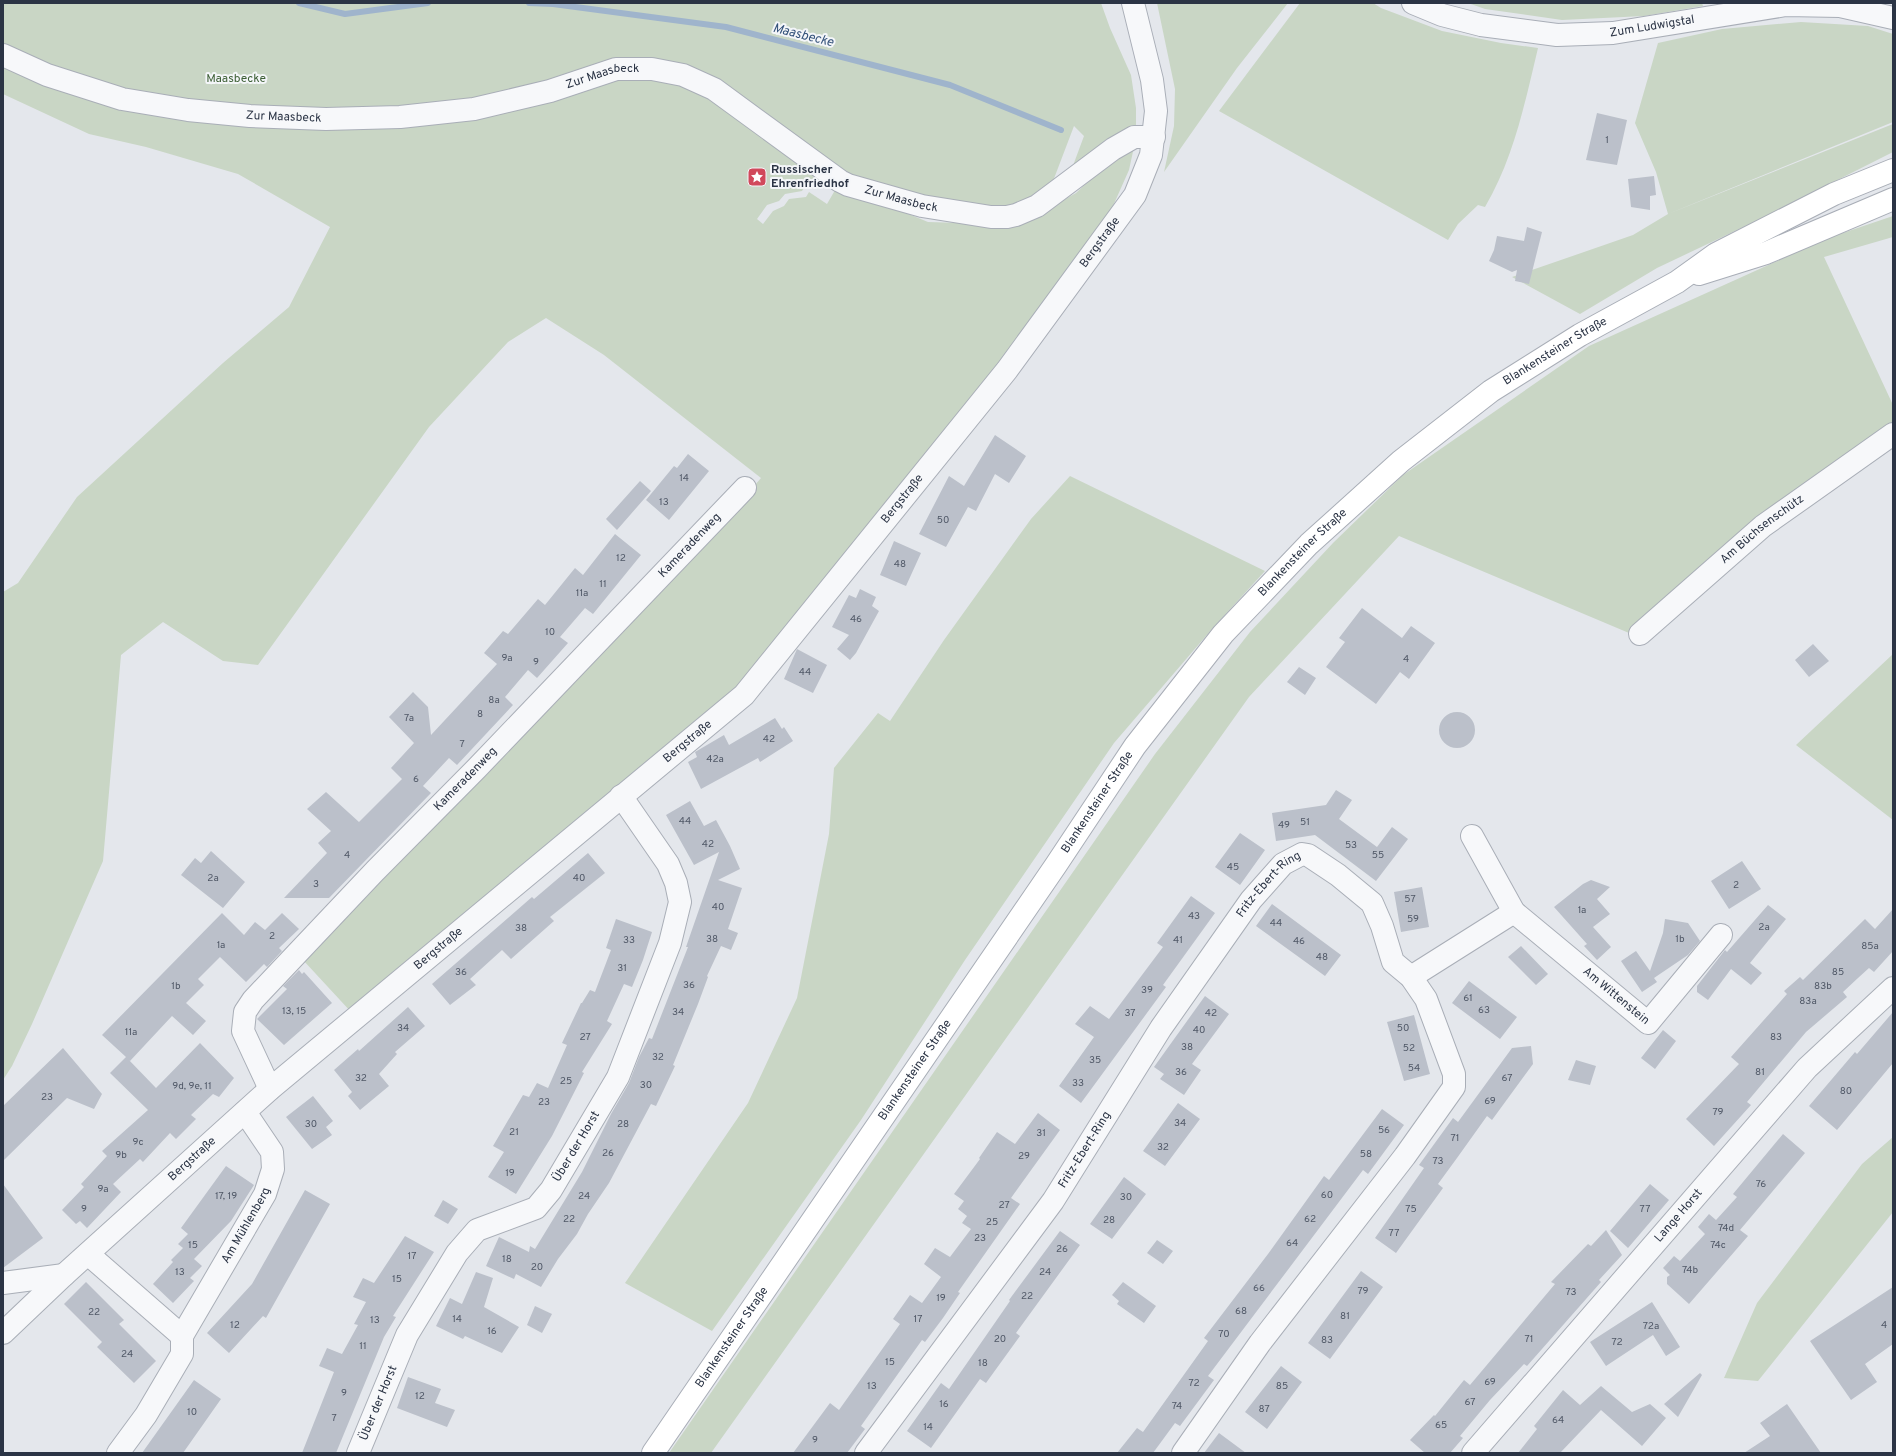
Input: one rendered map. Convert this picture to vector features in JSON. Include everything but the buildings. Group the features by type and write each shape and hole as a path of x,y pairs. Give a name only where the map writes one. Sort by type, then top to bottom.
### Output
{"main road":[{"name":"Blankensteiner Straße","path":"653,1453 1047,878 1135,746 1223,634 1309,544 1401,461 1491,391 1580,335 1677,282 1716,254 1834,194 1893,170"},
{"name":"Blankensteiner Straße","path":"1677,282 1766,253 1893,199"}],"street":[{"name":"Bergstraße","path":"3,1333 64,1275 270,1089 744,695 1002,376 1135,196 1151,155 1156,111 1152,80 1133,3"},
{"name":"Zum Ludwigstal","path":"1413,3 1442,14 1481,25 1557,35 1613,33 1792,5 1840,6 1893,18"},
{"name":"Zur Maasbeck","path":"3,55 47,75 122,99 188,110 242,115 326,119 400,117 474,109 550,91 616,69 652,68 683,75 714,89 840,181 848,185 922,206 991,217 1007,217 1026,212 1037,206 1113,149 1134,137 1154,137"},
{"name":"Am Büchsenschütz","path":"1640,634 1763,526 1893,434"},
{"name":"Kameradenweg","path":"270,1089 243,1031 245,1012 253,1000 374,871 477,768 745,488"},
{"name":"Über der Horst","path":"358,1453 407,1335 457,1253 477,1230 536,1208 551,1190 618,1078 670,943 680,902 676,883 668,864 621,796"},
{"name":"Am Wittenstein","path":"1472,836 1488,868 1514,912 1648,1023 1720,935"},
{"name":"Fritz-Ebert-Ring","path":"866,1453 1053,1201 1161,1028 1251,900 1283,864 1302,854 1308,855 1338,875 1369,900 1375,908 1393,962 1410,977 1426,999 1441,1035 1454,1074 1454,1087 1405,1156 1260,1343 1183,1453"},
{"path":"1410,977 1514,912"},
{"name":"Lange Horst","path":"1473,1453 1806,1068 1893,988"},
{"name":"Am Mühlenberg","path":"118,1453 146,1415 182,1354 182,1336 265,1194 273,1169 272,1152 245,1112"},
{"path":"88,1254 182,1336"},
{"path":"3,1283 64,1275"}],"green space":[{"path":"3,3 1101,3 1110,28 1131,75 1136,108 1136,133 1120,139 1071,171 1084,136 1074,126 1050,189 1030,204 1007,211 922,200 872,187 845,175 711,81 682,67 651,62 621,62 546,85 469,104 401,113 334,115 304,114 305,124 339,126 446,118 549,96 612,75 647,72 678,80 712,95 826,177 820,187 809,180 802,191 785,194 779,201 767,205 757,219 763,224 773,211 784,206 789,199 806,197 809,192 827,204 838,185 928,222 994,224 1012,221 1028,216 1040,209 1048,208 1076,193 1092,178 1104,162 1119,152 1134,147 1129,170 1113,206 1062,278 997,367 853,543 735,694 352,1013 303,960 718,528 761,478 604,355 546,318 508,342 429,427 258,665 223,661 163,622 121,655 103,861 32,1024 12,1066 3,1080 3,592 18,583 77,497 223,363 289,307 330,227 238,174 146,147 89,134 3,94"},
{"path":"1157,3 1288,3 1237,68 1164,172 1174,126 1175,89"},
{"path":"1300,3 1373,3 1381,8 1442,31 1501,43 1538,48 1518,129 1504,169 1485,207 1478,205 1458,224 1448,240 1219,111"},
{"path":"1468,3 1702,3 1703,6 1644,16 1562,20 1485,9"},
{"path":"1801,22 1868,26 1893,34 1893,122 1668,214 1656,172 1635,123 1658,43 1722,29"},
{"path":"1893,124 1893,152 1756,221 1657,268 1580,314 1512,277 1633,235 1668,214"},
{"path":"1893,216 1893,237 1824,257 1893,405 1893,428 1754,523 1629,633 1399,536 1249,697 711,1453 669,1453 1155,754 1250,632 1333,543 1403,475 1589,346 1828,238"},
{"path":"1070,476 1265,571 1212,629 1114,743 965,960 861,1120 712,1331 625,1283 748,1103 797,998 829,834 834,768 878,713 890,721 944,640 1031,519"},
{"path":"1893,654 1893,820 1796,745"},
{"path":"1893,1137 1893,1212 1758,1381 1724,1378 1757,1303 1862,1164"}],"waterway":[{"name":"Maasbecke","path":"299,3 345,14 428,3"},
{"name":"Maasbecke","path":"529,3 553,4 726,27 950,85 1061,130"}],"place":[{"name":"Russischer Ehrenfriedhof","path":"757,177"}]}
